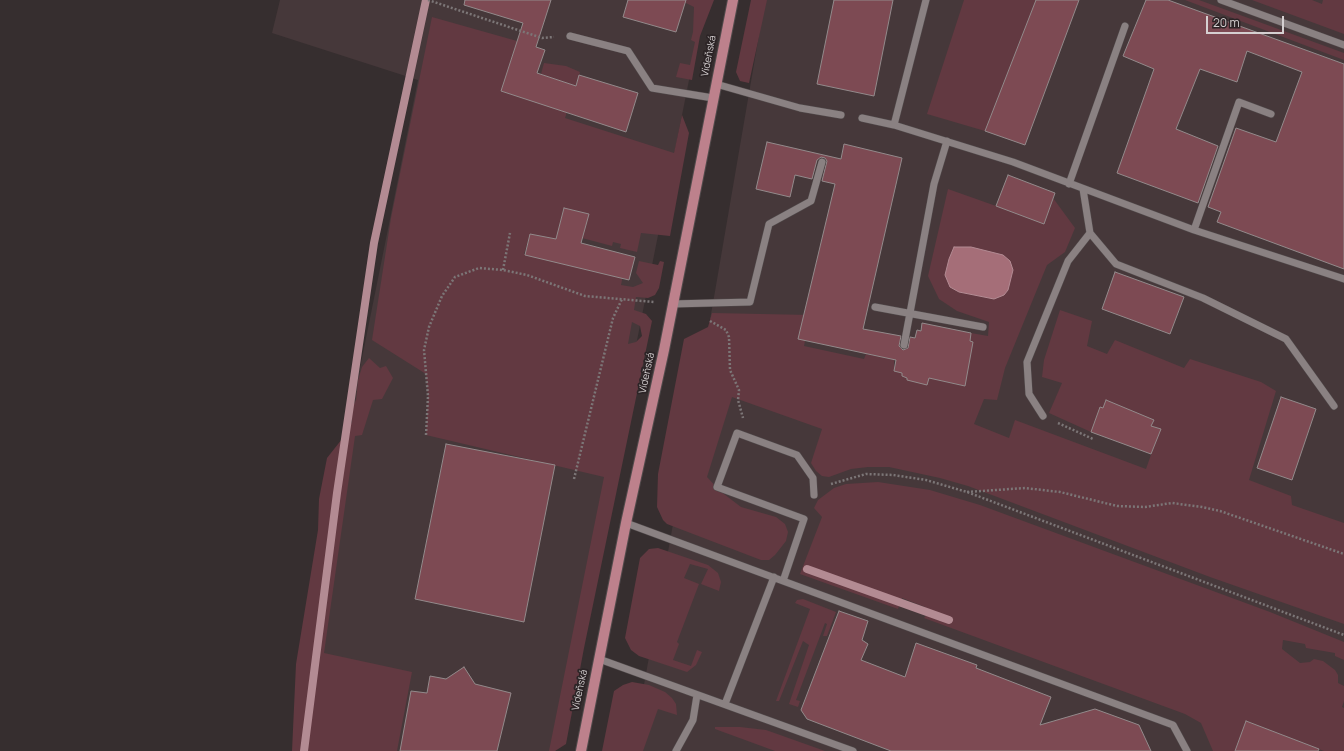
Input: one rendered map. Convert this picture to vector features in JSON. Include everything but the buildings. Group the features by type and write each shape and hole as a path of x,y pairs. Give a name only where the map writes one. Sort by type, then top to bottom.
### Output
{"main road":[{"name":"Vídeňská","path":"581,751 626,522 672,304 733,0"}],"lane":[{"path":"894,125 926,0"},
{"path":"1221,0 1344,45"},
{"path":"1069,184 1125,26"},
{"path":"570,36 628,51 652,88 713,98"},
{"path":"716,84 800,108 841,115"},
{"path":"1194,230 1239,102 1271,114"},
{"path":"862,118 894,125 1014,162 1194,230 1344,279"},
{"path":"904,345 934,184 946,141"},
{"path":"672,304 750,302 769,224 811,201 822,162"},
{"path":"1083,189 1090,232 1116,264 1204,298 1286,339 1334,406"},
{"path":"1043,416 1029,394 1027,362 1068,261 1090,232"},
{"path":"876,307 983,327"},
{"path":"783,581 804,519 717,487 737,433 797,455 812,478 814,495"},
{"path":"626,522 1173,725 1187,751"},
{"path":"725,704 774,577"},
{"path":"599,659 853,751"},
{"path":"676,751 693,720 697,695"}],"path":[{"path":"428,0 542,38 570,36"},
{"path":"503,270 510,233"},
{"path":"426,435 428,396 424,350 429,327 442,296 455,276 480,268 503,270 527,275 585,296 672,304"},
{"path":"574,479 613,318 622,299"},
{"path":"698,304 705,319 726,330 729,337 730,370 739,390 738,400 745,424"},
{"path":"1043,416 1093,439"},
{"path":"814,495 830,484 866,474 893,475 926,480 967,492 1344,635"},
{"path":"967,492 1025,488 1060,492 1117,506 1145,507 1172,503 1202,507 1220,511 1344,554"}],"shaded area":[{"path":"280,0 705,0 555,751 309,751 313,601 418,80 272,33"},
{"path":"680,0 714,0 700,36 692,80 676,77 680,63 690,65 695,42 691,40 693,32 694,7"},
{"path":"751,0 767,0 749,83 740,81 736,72"},
{"path":"765,0 1344,0 1344,751 632,751 713,303"},
{"path":"964,0 1036,0 985,131 927,114"},
{"path":"1185,0 1199,0 1344,53 1344,60"},
{"path":"1252,0 1312,0 1322,4 1323,0 1344,0 1344,34"},
{"path":"432,17 517,41 501,91 542,104 551,78 541,74 544,63 566,66 580,72 565,118 674,153 682,115 689,133 670,236 641,233 637,252 620,248 621,244 613,242 612,246 582,238 589,214 564,208 556,239 530,234 524,254 623,275 621,285 633,287 643,283 636,273 639,261 658,265 660,261 664,262 659,288 655,295 648,298 636,297 634,310 646,314 652,321 584,648 566,744 555,751 549,751 604,477 426,435 428,396 426,374 372,340 391,218","holes":["632,322 640,326 642,336 636,342 628,344"]},
{"path":"948,189 1044,223 1053,198 1075,228 1065,252 1047,265 1005,368 997,400 984,399 974,424 1009,438 1015,420 1146,469 1160,429 1100,407 1091,432 1049,413 1062,383 1042,377 1044,360 1060,310 1092,321 1087,346 1107,354 1115,340 1184,368 1190,359 1261,382 1276,391 1249,480 1291,496 1292,505 1344,523 1344,624 1210,577 968,486 940,478 889,467 851,469 829,477 822,476 816,471 811,463 822,429 732,397 707,477 720,491 741,507 776,517 785,524 788,532 786,541 769,560 761,560 667,524 663,520 657,507 658,474 684,339 708,327 712,313 810,315 804,346 864,359 866,354 894,359 894,371 902,373 902,376 907,378 907,380 927,384 929,378 964,386 973,342 970,341 971,333 988,336 989,322 957,311 939,299 928,276"},
{"path":"954,247 971,247 1003,255 1010,261 1013,270 1008,290 1004,295 994,299 959,292 950,287 945,275"},
{"path":"369,358 380,368 386,366 393,378 382,399 373,400 362,435 355,436 324,653 412,672 397,751 292,751 296,664 318,530 319,499 327,458 342,439 352,422 352,408 356,400 358,380 362,367"},
{"path":"878,482 930,490 980,505 1270,612 1344,642 1344,660 1335,656 1335,653 1306,648 1305,644 1283,640 1282,649 1300,663 1310,662 1314,659 1323,661 1335,670 1338,675 1338,683 1344,686 1344,701 1342,707 1344,708 1344,751 1324,751 1246,721 1235,751 1213,751 1201,723 1185,714 924,618 928,613 925,607 902,598 898,609 800,574 822,517 814,508 818,500 834,488 846,484"},
{"path":"658,548 708,565 718,573 721,582 719,591 701,584 708,569 690,564 684,578 699,584 677,642 679,644 673,660 691,666 697,650 702,652 696,665 687,672 639,656 631,650 625,638 640,558 649,549"},
{"path":"803,599 836,612 827,636 823,636 827,624 825,623 796,700 800,701 798,707 789,704 809,645 803,641 779,701 776,701 810,609 795,603 797,600"},
{"path":"632,682 649,685 665,692 676,704 677,715 658,709 643,751 602,751 614,691 623,685"},
{"path":"715,727 740,727 766,730 825,751 775,751 715,729"}],"waterway":[{"path":"304,751 337,493 374,243 426,0"},
{"path":"807,569 949,620"}]}
